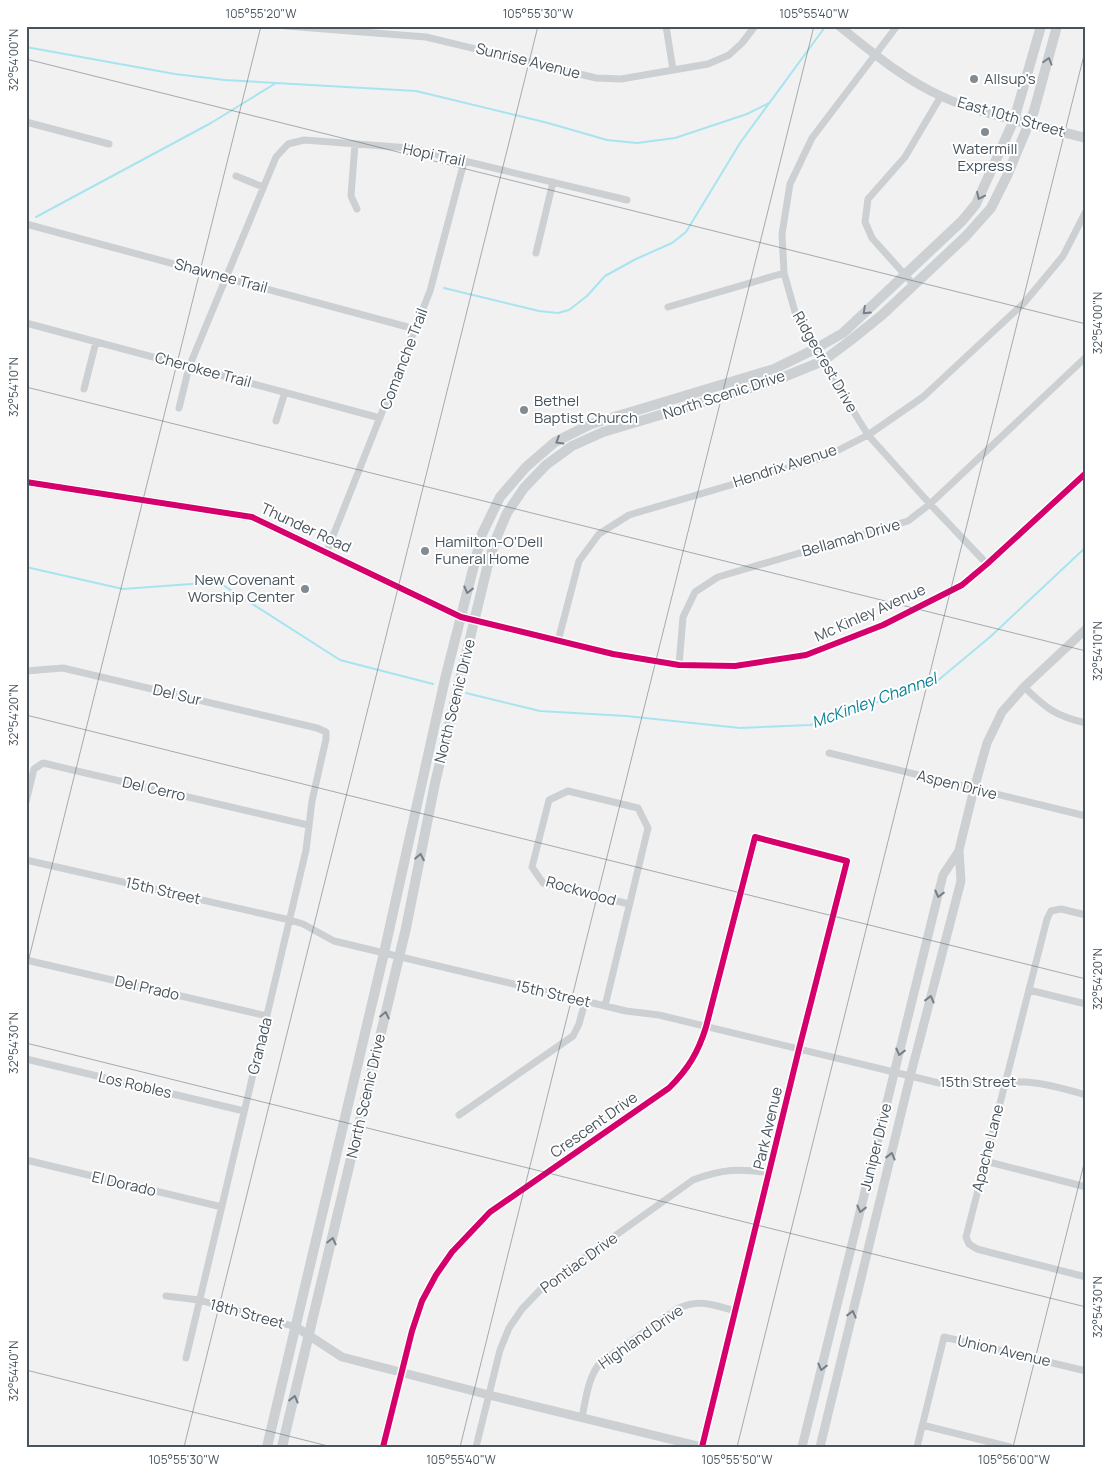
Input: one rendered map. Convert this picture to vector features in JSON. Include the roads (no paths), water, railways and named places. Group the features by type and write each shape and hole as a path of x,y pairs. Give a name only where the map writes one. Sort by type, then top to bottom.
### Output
{"main road":[{"name":"North Scenic Drive","path":"267,1447 384,953 445,679 482,534 500,497 526,467 555,442 591,424 774,369 815,350 843,333 962,221 976,204 1014,120 1041,26"},
{"name":"North Scenic Drive","path":"282,1447 399,957 435,783 495,541 507,513 524,488 546,465 572,446 603,432 772,381 823,361 874,322 966,236 991,208 1029,124 1058,26"},
{"name":"East 10th Street","path":"1014,120 1086,138"}],"street":[{"name":"Sunrise Avenue","path":"286,26 320,27 426,37 596,78 621,80 708,64 729,55 756,26"},
{"path":"666,26 673,70"},
{"name":"East 10th Street","path":"839,26 908,78 941,96 984,112 1014,120"},
{"name":"Ridgecrest Drive","path":"897,26 812,138 790,184 782,234 784,274 794,312 815,350 868,435 987,564"},
{"path":"914,285 872,238 865,222 868,199 906,157 941,96"},
{"path":"26,122 109,144"},
{"name":"Hopi Trail","path":"179,408 189,367 226,277 276,157 288,144 304,140 410,148 627,200"},
{"path":"356,144 351,196 357,208"},
{"name":"Comanche Trail","path":"327,551 433,283 464,162"},
{"path":"236,176 263,188"},
{"path":"536,253 553,182"},
{"name":"Hendrix Avenue","path":"558,640 579,561 599,534 629,515 825,457 868,435 923,397 1024,302 1063,256 1086,210"},
{"name":"Shawnee Trail","path":"26,224 415,329"},
{"path":"668,308 784,274"},
{"name":"Cherokee Trail","path":"26,323 380,418"},
{"path":"84,389 96,342"},
{"name":"Bellamah Drive","path":"679,664 683,617 696,592 718,577 908,521 930,504 1086,357"},
{"path":"276,421 285,392"},
{"path":"642,409 645,420"},
{"name":"Mc Kinley Avenue","path":"475,620 613,654 679,664 735,666 806,655 883,625 962,585 1086,473"},
{"name":"Thunder Road","path":"26,482 252,516 461,617 475,620"},
{"name":"Juniper Drive","path":"820,1447 910,1077 961,881 960,850 987,742 1002,712 1024,687 1086,629"},
{"name":"Del Sur","path":"26,671 63,668 316,728 326,732"},
{"path":"1024,687 1049,710 1069,720 1086,723"},
{"name":"Granada","path":"186,1358 306,850 308,825 326,740 326,732"},
{"name":"Aspen Drive","path":"829,753 1086,816"},
{"name":"Del Cerro","path":"26,802 34,769 43,763 308,825"},
{"path":"423,780 435,783"},
{"name":"Rockwood","path":"605,1006 648,828 638,808 568,791 549,800 532,867 543,883 629,904"},
{"name":"Crescent Drive","path":"384,1447 412,1330 422,1301 436,1275 452,1252 490,1212 668,1088 689,1065 700,1047 706,1027 755,836 801,848"},
{"name":"Park Avenue","path":"702,1447 847,861 801,848"},
{"name":"Juniper Drive","path":"802,1447 943,875 960,850"},
{"name":"15th Street","path":"26,860 290,920 304,924 334,941 399,957 585,1002 626,1011 659,1015 910,1077 939,1083 959,1084 1005,1081 1027,1082 1086,1094"},
{"name":"Apache Lane","path":"1086,915 1061,909 1051,911 1046,918 966,1237 969,1244 977,1249 1086,1276"},
{"name":"Del Prado","path":"26,960 267,1016"},
{"path":"1029,990 1086,1004"},
{"path":"459,1115 573,1036 579,1024 585,1002"},
{"name":"Los Robles","path":"26,1060 244,1111"},
{"name":"El Dorado","path":"26,1160 222,1207"},
{"path":"985,1161 1086,1187"},
{"name":"Pontiac Drive","path":"476,1447 500,1350 509,1328 522,1308 542,1288 693,1180 709,1174 735,1169 770,1173"},
{"path":"845,1272 862,1276"},
{"name":"18th Street","path":"166,1296 199,1300 296,1327"},
{"name":"Highland Drive","path":"582,1418 592,1376 601,1362 676,1309 687,1304 701,1302 736,1310"},
{"path":"296,1327 342,1357 702,1447"},
{"name":"Union Avenue","path":"917,1447 944,1337 1086,1371"},
{"path":"922,1425 1010,1447"}],"waterway":[{"path":"444,288 539,311 558,313 569,310 587,296 605,276 636,259 672,243 686,232 740,143 825,27"},
{"path":"26,47 175,74 225,80 416,91 548,123 607,140 637,143 675,138 747,114 769,103"},
{"path":"36,217 211,123 276,83"},
{"name":"McKinley Channel","path":"466,693 540,711 626,716 740,728 810,725 936,682 990,637 1086,547"},
{"name":"McKinley Channel","path":"26,567 123,589 218,582 340,660 433,684"}],"place":[{"name":"Allsup's","path":"974,79"},
{"name":"Watermill Express","path":"985,132"},
{"name":"Bethel Baptist Church","path":"524,410"},
{"name":"Hamilton-O'Dell Funeral Home","path":"425,551"},
{"name":"New Covenant Worship Center","path":"305,589"}]}
